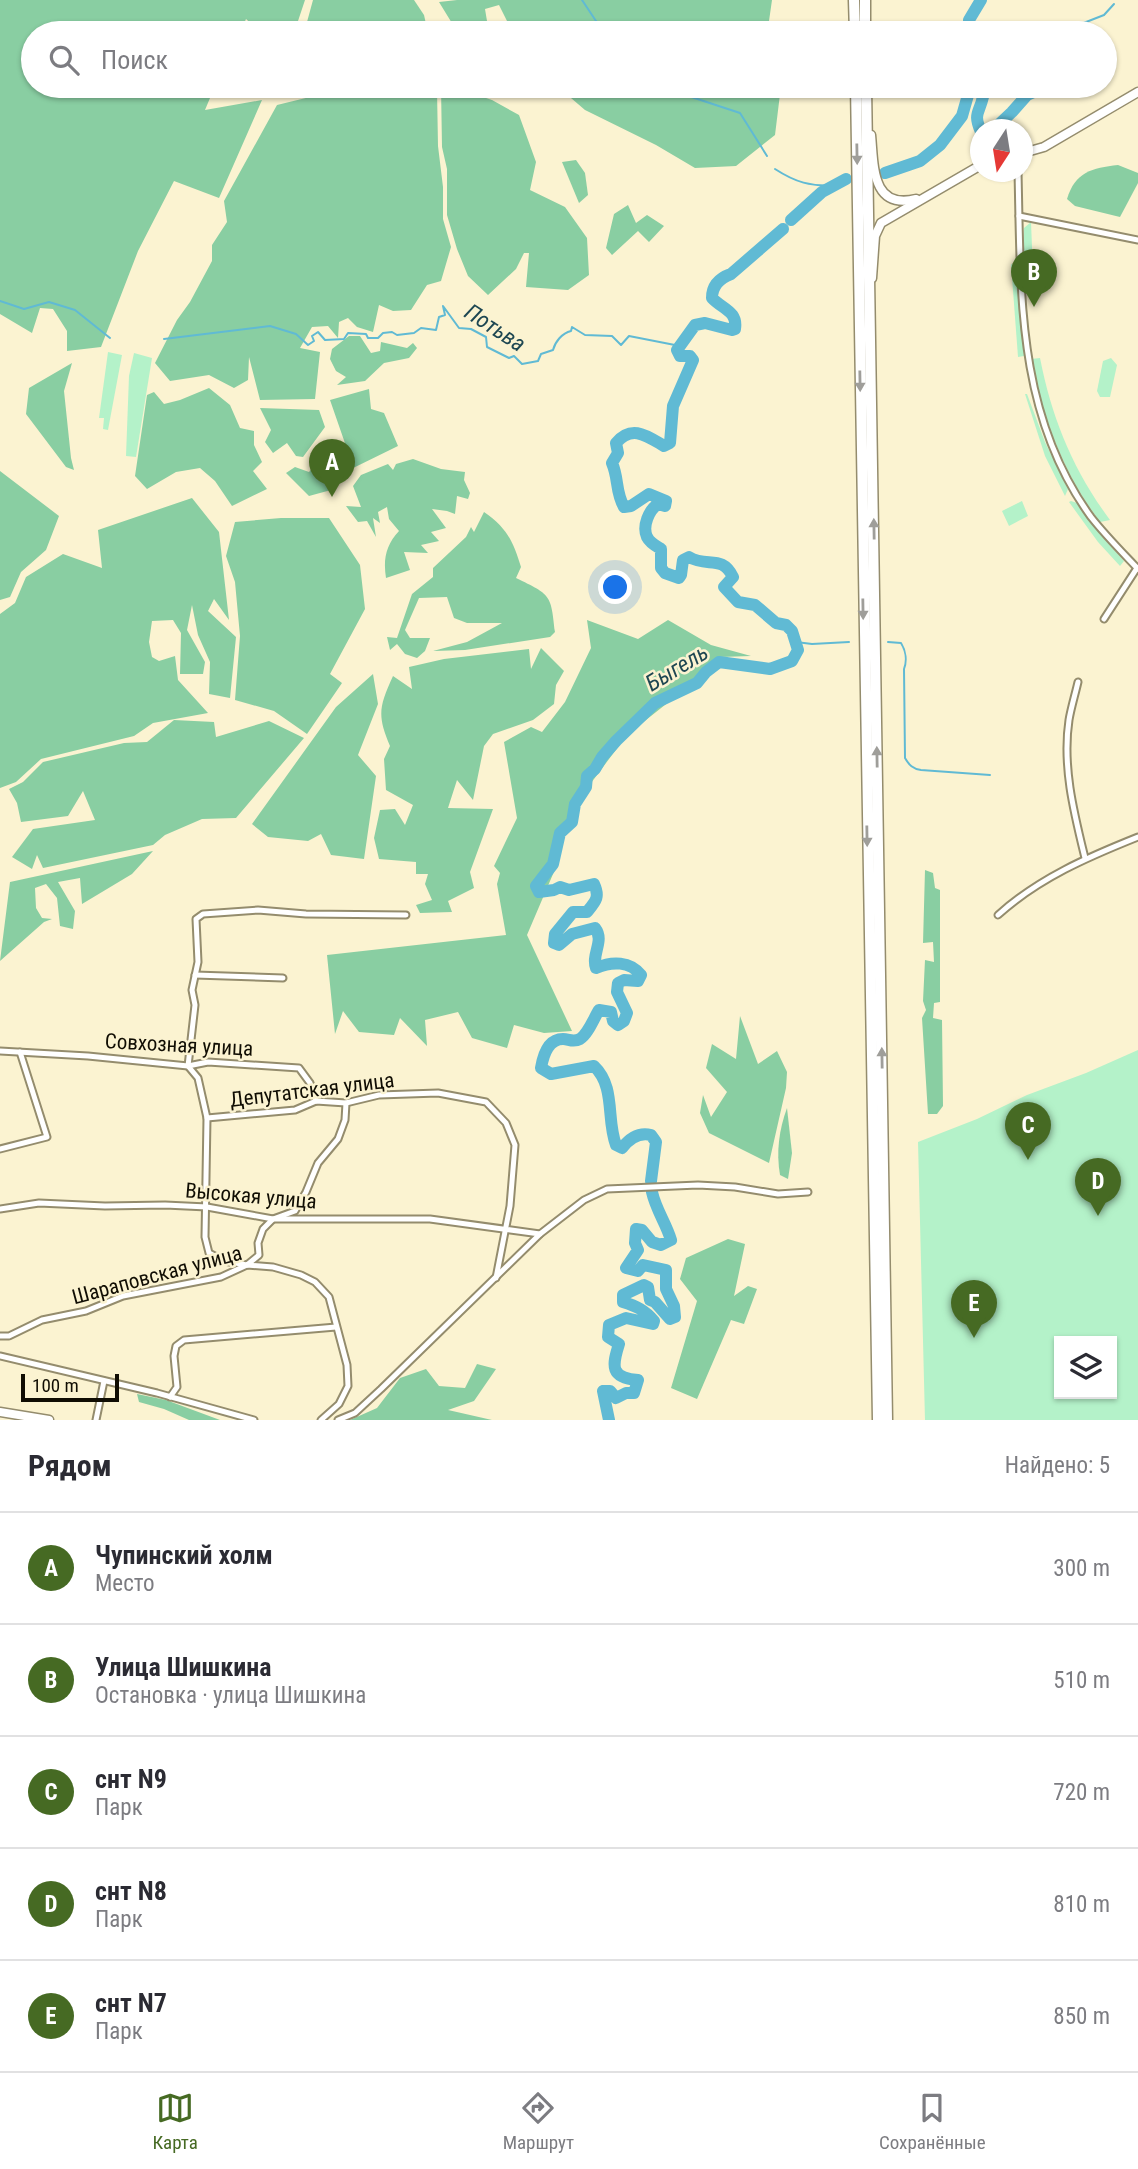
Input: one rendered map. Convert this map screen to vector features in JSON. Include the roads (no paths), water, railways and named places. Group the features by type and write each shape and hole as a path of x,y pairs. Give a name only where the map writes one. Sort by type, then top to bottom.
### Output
{"highway":[{"path":"854,0 855,21"},
{"path":"865,0 865,21"},
{"path":"856,98 878,1420"},
{"path":"867,100 887,1420"}],"street":[{"path":"1033,150 1138,92"},
{"path":"867,100 876,180 882,191 897,201 926,197"},
{"path":"870,291 877,229 891,216 970,171"},
{"path":"1018,182 1025,343 1043,424 1075,493 1093,519 1137,568 1104,619"},
{"path":"1019,216 1138,240"},
{"path":"1078,682 1067,742 1073,810 1085,858"},
{"path":"998,915 1022,896 1085,858 1138,837"},
{"path":"259,1255 247,1265 224,1261 209,1253 205,1237 207,1118 198,1078 188,1066 195,1005 192,990 198,962 196,919 203,914 258,910 306,914 407,915"},
{"path":"195,975 283,978"},
{"name":"Совхозная улица","path":"0,1051 188,1066 208,1062 299,1068 310,1083 316,1101"},
{"path":"0,1149 47,1137 20,1052"},
{"name":"Депутатская улица","path":"207,1118 295,1110 316,1101 346,1103 380,1095 438,1093 486,1102 506,1123 514,1145 510,1206 496,1278"},
{"path":"273,1267 259,1255 258,1243 262,1229 273,1219 295,1211 318,1163 338,1139 345,1120 346,1103"},
{"path":"338,1420 355,1413 540,1234 584,1200 607,1189 698,1185 778,1194 808,1192"},
{"name":"Высокая улица","path":"0,1209 39,1203 165,1205 207,1207 273,1219 430,1219 540,1234"},
{"name":"Шараповская улица","path":"0,1336 9,1336 42,1320 86,1311 123,1296 220,1277 247,1265 273,1267 316,1282 329,1297 347,1365 348,1386 339,1404 321,1420"},
{"path":"170,1397 177,1387 174,1356 176,1346 184,1340 336,1327"},
{"path":"0,1356 254,1420"},
{"path":"96,1420 104,1381"},
{"path":"0,1412 49,1420"}],"waterway":[{"path":"582,0 596,21"},
{"name":"Быгель","path":"969,21 981,0"},
{"path":"1089,21 1104,15 1114,4"},
{"path":"694,98 740,113 767,156"},
{"name":"Быгель","path":"885,173 920,161 940,145 962,116 967,98"},
{"name":"Быгель","path":"977,119 983,98"},
{"name":"Быгель","path":"1005,119 1024,98"},
{"path":"775,169 804,183 835,185"},
{"name":"Быгель","path":"791,220 822,192 846,179"},
{"name":"Быгель","path":"651,1181 656,1142 651,1135 638,1135 622,1148 616,1145 608,1093 601,1074 594,1066 551,1074 541,1068 550,1045 558,1040 575,1041 583,1037 599,1010 611,1012 613,1021 618,1025 624,1021 627,1013 617,992 618,983 624,980 638,981 641,975 632,967 620,964 596,968 599,938 595,928 572,934 559,945 554,943 555,934 573,912 587,912 593,905 597,896 594,884 569,890 560,887 539,892 536,886 553,864 560,833 572,822 575,804 586,787 587,776 616,741 655,703 697,683 719,662 770,669 792,661 798,650 792,631 786,625 776,623 755,605 738,602 724,587 733,577 729,570 719,563 702,562 689,557 683,560 679,578 665,573 661,568 661,549 648,539 645,528 652,510 658,504 665,506 666,501 649,494 631,506 624,507 612,463 618,453 616,443 628,434 640,434 664,446 670,443 673,406 693,360 690,356 680,356 677,350 695,325 705,323 735,329 732,314 712,298 715,286 783,229"},
{"name":"Потьва","path":"0,301 24,309 49,302 75,310 110,338"},
{"name":"Потьва","path":"164,339 270,326 296,334 308,345 314,341 312,336 318,332 325,340 344,339 348,333 378,338 383,333 414,333 421,328 436,330 439,317 445,315 443,306 459,328 471,329 486,337 487,347 509,358 514,356 522,364 538,361 541,354 553,350 559,338 571,331 572,327 585,335 612,336 621,345 629,336 680,346"},
{"path":"796,642 849,642"},
{"path":"888,642 901,643 906,656 905,758 908,763 921,770 990,775"},
{"name":"Быгель","path":"609,1420 603,1391 610,1391 616,1398 626,1393 634,1393 638,1380 622,1377 615,1370 619,1344 608,1337 609,1325 626,1318 653,1324 654,1321 640,1309 623,1302 623,1295 644,1285 648,1287 650,1300 670,1319 675,1317 674,1306 666,1289 666,1270 643,1265 638,1271 626,1268 638,1250 635,1243 636,1229 642,1230 652,1242 661,1245 671,1240 652,1192"}],"place":[{"name":"Улица Шишкина","path":"1034,307"},
{"name":"Чупинский холм","path":"332,497"},
{"name":"снт N9","path":"1028,1160"},
{"name":"снт N8","path":"1098,1216"},
{"name":"снт N7","path":"974,1338"}]}
